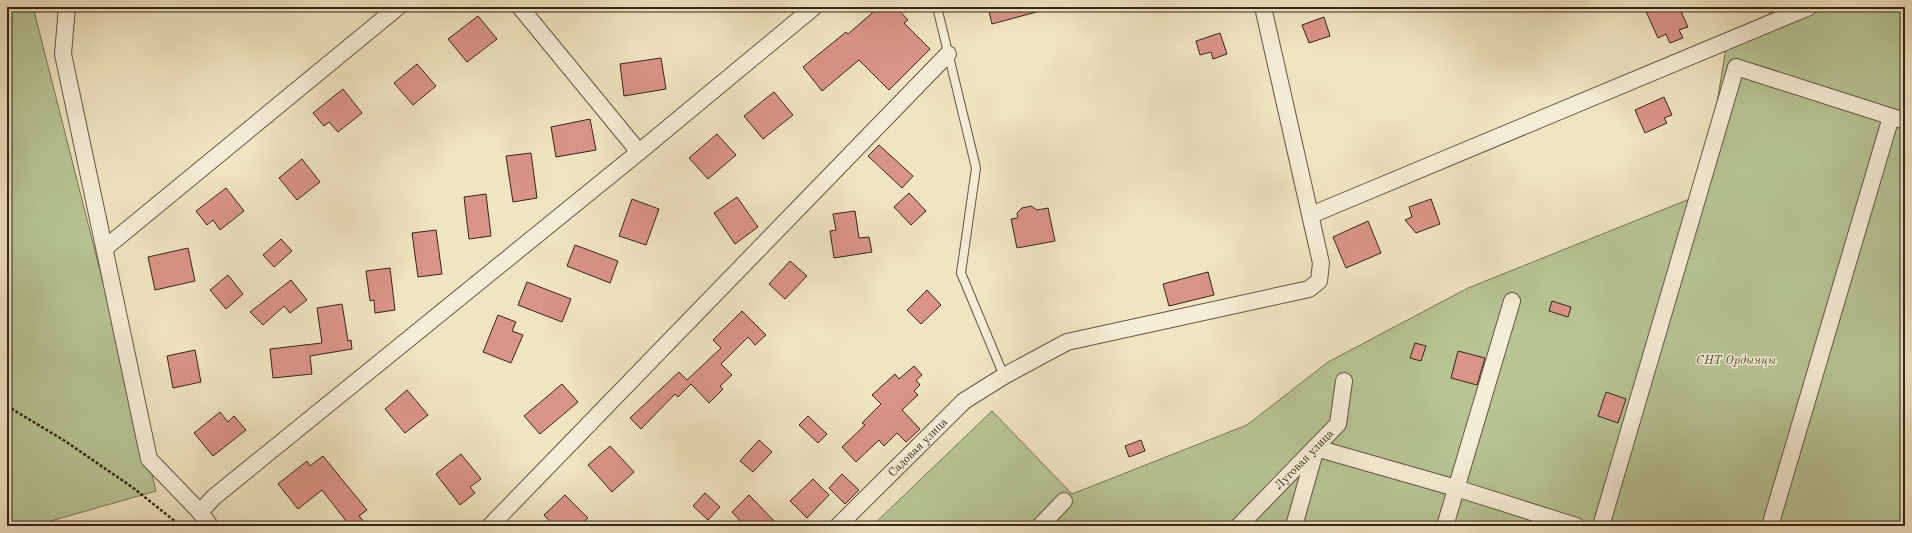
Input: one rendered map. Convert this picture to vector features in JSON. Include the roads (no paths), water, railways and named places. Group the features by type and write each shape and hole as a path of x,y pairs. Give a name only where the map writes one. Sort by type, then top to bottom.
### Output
{"street":[{"path":"67,7 63,54 149,459 200,512 210,526"},
{"path":"105,248 398,7"},
{"path":"520,7 639,152"},
{"path":"200,512 214,497 639,152 814,7"},
{"name":"Садовая улица","path":"838,526 964,400 1004,376 1067,342 1309,289 1318,281 1321,263 1264,7"},
{"path":"1311,215 1809,7"},
{"path":"490,526 948,54"},
{"path":"1601,526 1736,67 1898,119 1770,526"},
{"path":"1445,526 1512,301"},
{"name":"Луговая улица","path":"1239,526 1338,424 1344,381"},
{"path":"1294,526 1316,448 1456,488 1576,526"},
{"path":"1040,526 1064,501"}],"lane":[{"path":"937,7 976,168 961,273 1004,376"}],"park label":[{"name":"СНТ Ордынцы","path":"1736,360"}]}
